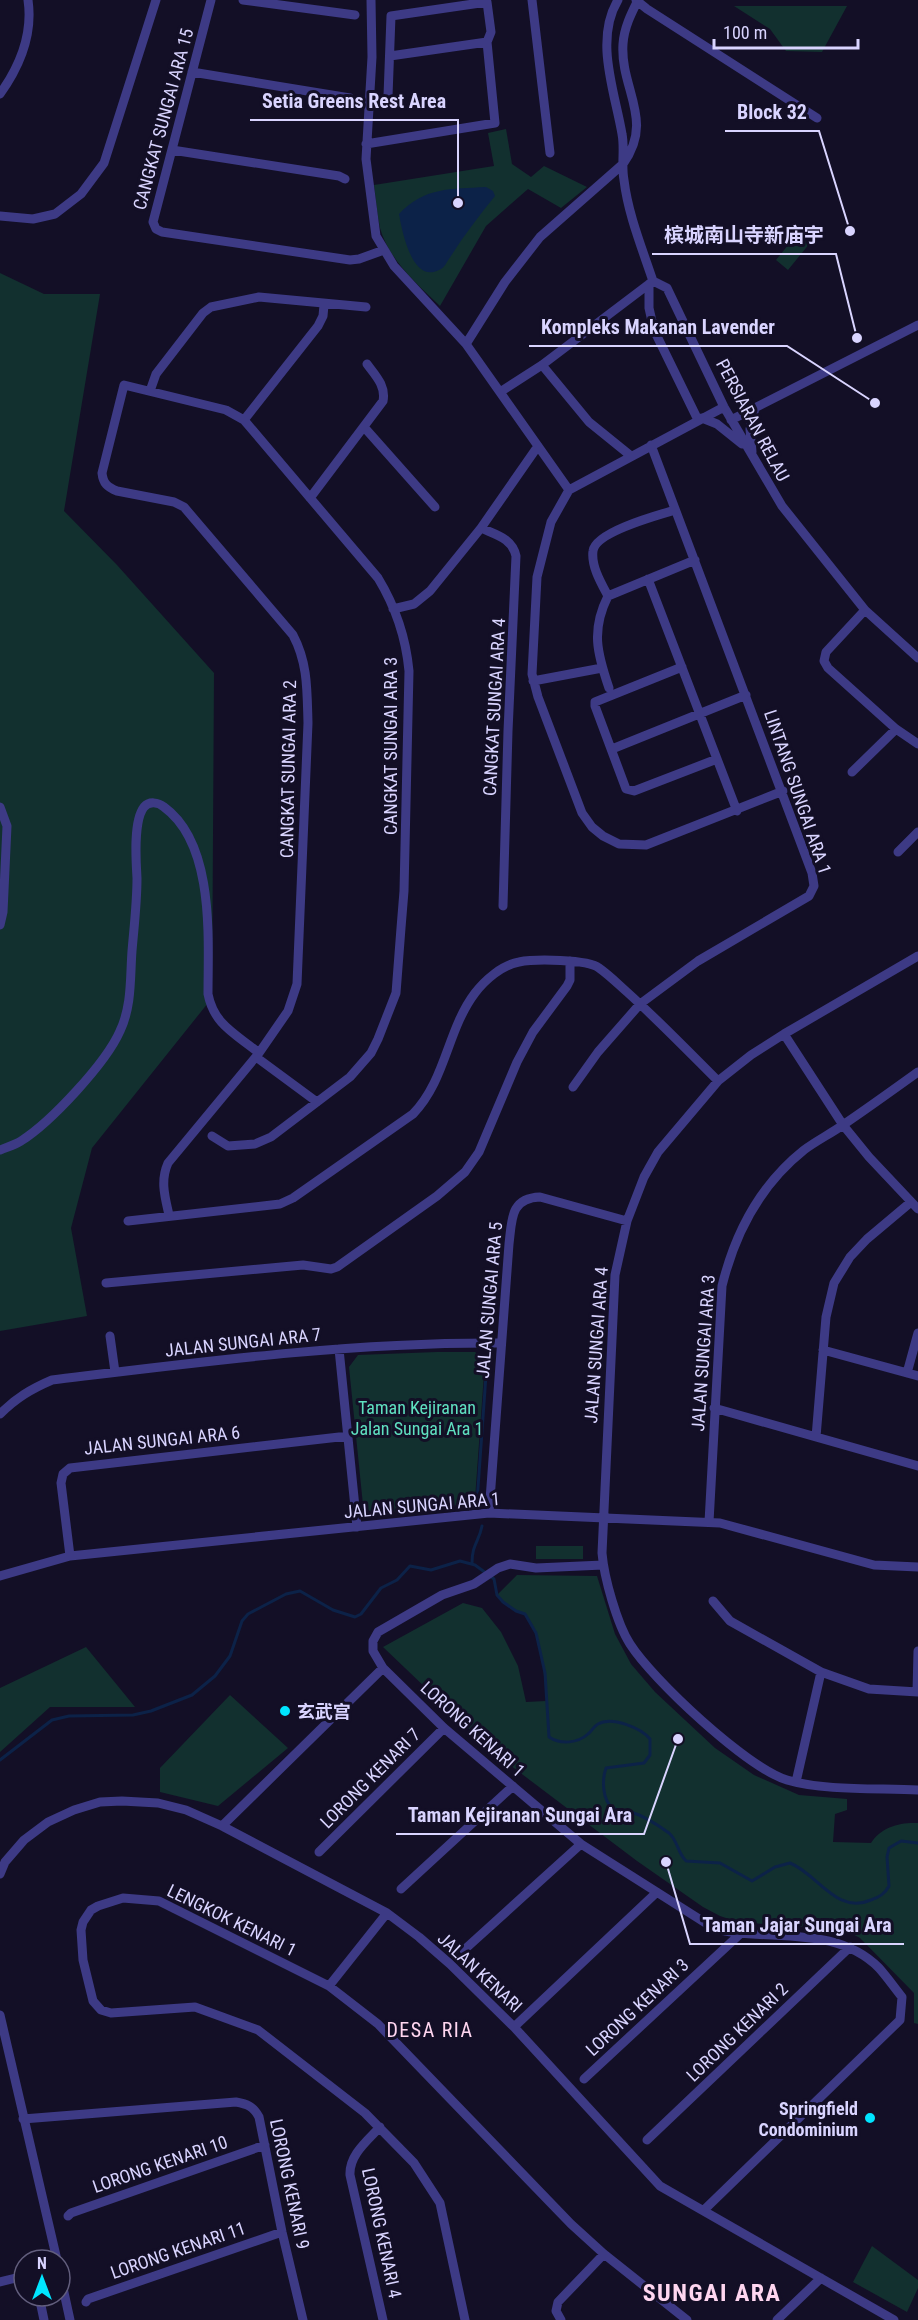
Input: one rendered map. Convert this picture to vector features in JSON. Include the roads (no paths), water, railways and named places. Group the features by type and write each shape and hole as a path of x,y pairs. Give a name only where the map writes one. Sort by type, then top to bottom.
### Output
{"street":[{"path":"0,94 12,77 26,46 30,14 28,0"},
{"path":"0,216 33,219 55,214 81,194 104,163 156,0"},
{"name":"CANGKAT SUNGAI ARA 15","path":"211,0 153,222 156,229 162,232 350,260 384,250"},
{"path":"243,0 355,15"},
{"path":"371,0 372,57 366,144 368,183 376,236 394,266 466,345 569,490"},
{"path":"532,0 550,153"},
{"name":"PERSIARAN RELAU","path":"618,0 610,16 607,52 622,133 624,182 651,282 668,288 724,407 782,506 865,610 918,658"},
{"path":"466,345 505,282 540,237 623,164 633,147 637,134 636,111 623,44 627,25 637,0 647,9 817,118"},
{"path":"366,144 495,123 487,42 491,32 487,2 392,15 388,96"},
{"path":"390,56 487,42"},
{"path":"192,72 350,98"},
{"path":"172,150 339,176 345,179"},
{"path":"500,392 542,365 651,282"},
{"path":"651,282 648,306 654,330 700,419 717,424 748,449"},
{"path":"150,391 156,374 203,313 211,307 259,297 366,307"},
{"path":"244,420 318,326 323,316 324,304"},
{"path":"731,420 918,325"},
{"path":"310,498 380,407 384,393 382,385 368,364"},
{"path":"542,365 589,422 631,456"},
{"name":"CANGKAT SUNGAI ARA 3","path":"124,385 226,410 244,420 378,578 393,609 407,650 409,671 404,891 396,993 371,1053 350,1077 263,1142 228,1146 212,1136"},
{"name":"CANGKAT SUNGAI ARA 2","path":"124,385 102,473 104,483 117,491 174,502 184,507 293,635 301,650 306,669 308,723 297,984 288,1011 257,1055 168,1163 163,1179 163,1190 170,1215"},
{"path":"724,407 569,490 551,522 540,560 537,577 534,681 582,813 592,827 619,844 646,845 783,791"},
{"path":"754,459 750,429 755,408"},
{"path":"364,427 435,507"},
{"name":"LINTANG SUNGAI ARA 1","path":"573,1087 598,1052 640,1004 698,961 808,896 812,891 812,873 783,791 651,445"},
{"path":"393,609 414,604 424,597 481,528 538,446"},
{"path":"608,596 597,575 592,552 597,542 609,533 675,510"},
{"name":"CANGKAT SUNGAI ARA 4","path":"481,528 507,540 516,556 503,906"},
{"path":"609,688 602,668 597,639 599,614 608,596 695,560"},
{"path":"648,579 736,811"},
{"path":"865,610 826,652 824,661 828,668 896,729 918,744"},
{"path":"682,667 595,702 626,789 629,791 717,759"},
{"path":"534,681 602,668"},
{"path":"612,749 746,694"},
{"path":"852,772 896,729"},
{"path":"0,1150 20,1142 47,1120 89,1077 120,1031 130,1000 136,912 137,830 142,808 149,803 163,806 174,816 186,831 198,862 207,892 208,994 212,1010 222,1024 257,1055 317,1102"},
{"path":"0,807 7,826 3,912 0,925"},
{"path":"898,852 918,832"},
{"name":"JALAN SUNGAI ARA 4","path":"918,956 751,1055 718,1081 658,1152 644,1177 627,1221 615,1275 603,1517 603,1565 626,1638 649,1670 702,1720 737,1750 770,1772 796,1782 817,1786 918,1790"},
{"path":"106,1283 303,1265 331,1269 337,1267 437,1196 469,1167 479,1152 517,1062 533,1032 570,980 570,961"},
{"path":"128,1221 280,1204 293,1198 413,1114 427,1100 463,1013 476,992 495,973 518,962 570,961 598,966 718,1081"},
{"path":"784,1034 843,1125 869,1157 915,1206 867,1239 850,1257 834,1283 828,1300 816,1437"},
{"name":"JALAN SUNGAI ARA 3","path":"709,1522 722,1286 729,1257 744,1224 758,1199 787,1165 806,1149 918,1072"},
{"name":"JALAN SUNGAI ARA 5","path":"489,1514 509,1244 516,1206 530,1197 540,1197 627,1221"},
{"path":"907,1373 918,1332"},
{"path":"111,1336 115,1372"},
{"name":"JALAN SUNGAI ARA 7","path":"0,1414 29,1390 52,1380 339,1349 432,1342 501,1343"},
{"path":"339,1349 357,1527"},
{"path":"824,1350 918,1376"},
{"path":"714,1408 918,1466"},
{"name":"JALAN SUNGAI ARA 6","path":"70,1556 61,1483 63,1474 70,1468 348,1436"},
{"name":"JALAN SUNGAI ARA 1","path":"0,1576 70,1556 489,1514 709,1522 731,1525 874,1564 918,1568"},
{"name":"LORONG KENARI 1","path":"603,1565 536,1568 510,1564 498,1568 482,1580 442,1595 378,1632 373,1641 372,1651 382,1668 444,1728 582,1844 710,1927 739,1935 828,1940 850,1947 878,1967 902,1997 900,2020 704,2210"},
{"path":"712,1602 730,1621 821,1672 869,1689 917,1692 918,1652"},
{"path":"222,1826 382,1668"},
{"path":"796,1782 821,1672"},
{"name":"LORONG KENARI 7","path":"319,1852 444,1728"},
{"path":"401,1889 513,1786"},
{"name":"JALAN KENARI","path":"0,1874 5,1862 24,1840 48,1822 74,1810 100,1803 122,1801 158,1803 186,1810 222,1826 387,1913 450,1964 514,2027 660,2186 894,2320"},
{"path":"464,1950 582,1844"},
{"path":"514,2027 657,1892"},
{"name":"LENGKOK KENARI 1","path":"465,2320 440,2203 414,2163 365,2113 258,2030 195,2007 111,2013 101,2010 93,2001 83,1960 81,1930 83,1922 92,1910 123,1898 159,1901 329,1986 378,2024 604,2254 687,2320"},
{"path":"329,1986 387,1913"},
{"name":"LORONG KENARI 3","path":"584,2079 739,1935"},
{"name":"LORONG KENARI 2","path":"647,2140 850,1947"},
{"path":"0,2015 54,2248"},
{"name":"LORONG KENARI 9","path":"23,2119 236,2102 255,2109 259,2116 282,2232 303,2318"},
{"name":"LORONG KENARI 4","path":"380,2127 354,2156 350,2165 350,2175 383,2320"},
{"name":"LORONG KENARI 10","path":"68,2216 71,2213 265,2145"},
{"name":"LORONG KENARI 11","path":"86,2302 88,2299 282,2232"},
{"path":"561,2320 556,2311 558,2302 604,2254"},
{"path":"777,2320 821,2278"},
{"path":"292,2320 303,2318"}],"water":[{"path":"486,187 493,191 495,196 444,266 430,272 422,270 410,254 399,214 408,205 428,194 450,189"}],"waterway":[{"path":"477,1502 487,1361"},
{"path":"472,1563 473,1551 482,1526"},
{"path":"0,1760 52,1720 69,1716 133,1715 151,1711 192,1695 215,1676 230,1656 242,1621 248,1614 286,1594 300,1591 333,1610 355,1617 361,1614 381,1588 397,1580 410,1566 431,1570 460,1561 475,1565 494,1579 497,1595 516,1611 525,1614 536,1633 545,1673 549,1737 564,1742 574,1741 584,1737 598,1724 611,1721 633,1727 650,1739 650,1755 644,1763 606,1768 605,1795 609,1805 613,1808 641,1816 669,1833 686,1861 720,1863 752,1881 775,1867 790,1863 800,1868 837,1898 859,1903 879,1896 889,1886 887,1857 889,1848 901,1841 918,1843"}],"place":[{"name":"Setia Greens Rest Area","path":"458,203"},
{"name":"Block 32","path":"850,231"},
{"name":"槟城南山寺新庙宇","path":"857,338"},
{"name":"Kompleks Makanan Lavender","path":"875,403"},
{"name":"玄武宫","path":"285,1711"},
{"name":"Taman Kejiranan Sungai Ara","path":"678,1739"},
{"name":"Taman Jajar Sungai Ara","path":"666,1862"},
{"name":"Springfield Condominium","path":"870,2118"}],"district":[{"name":"DESA RIA","path":"430,2030"},
{"name":"SUNGAI ARA","path":"712,2293"}],"park label":[{"name":"Taman Kejiranan Jalan Sungai Ara 1","path":"417,1417"}]}
